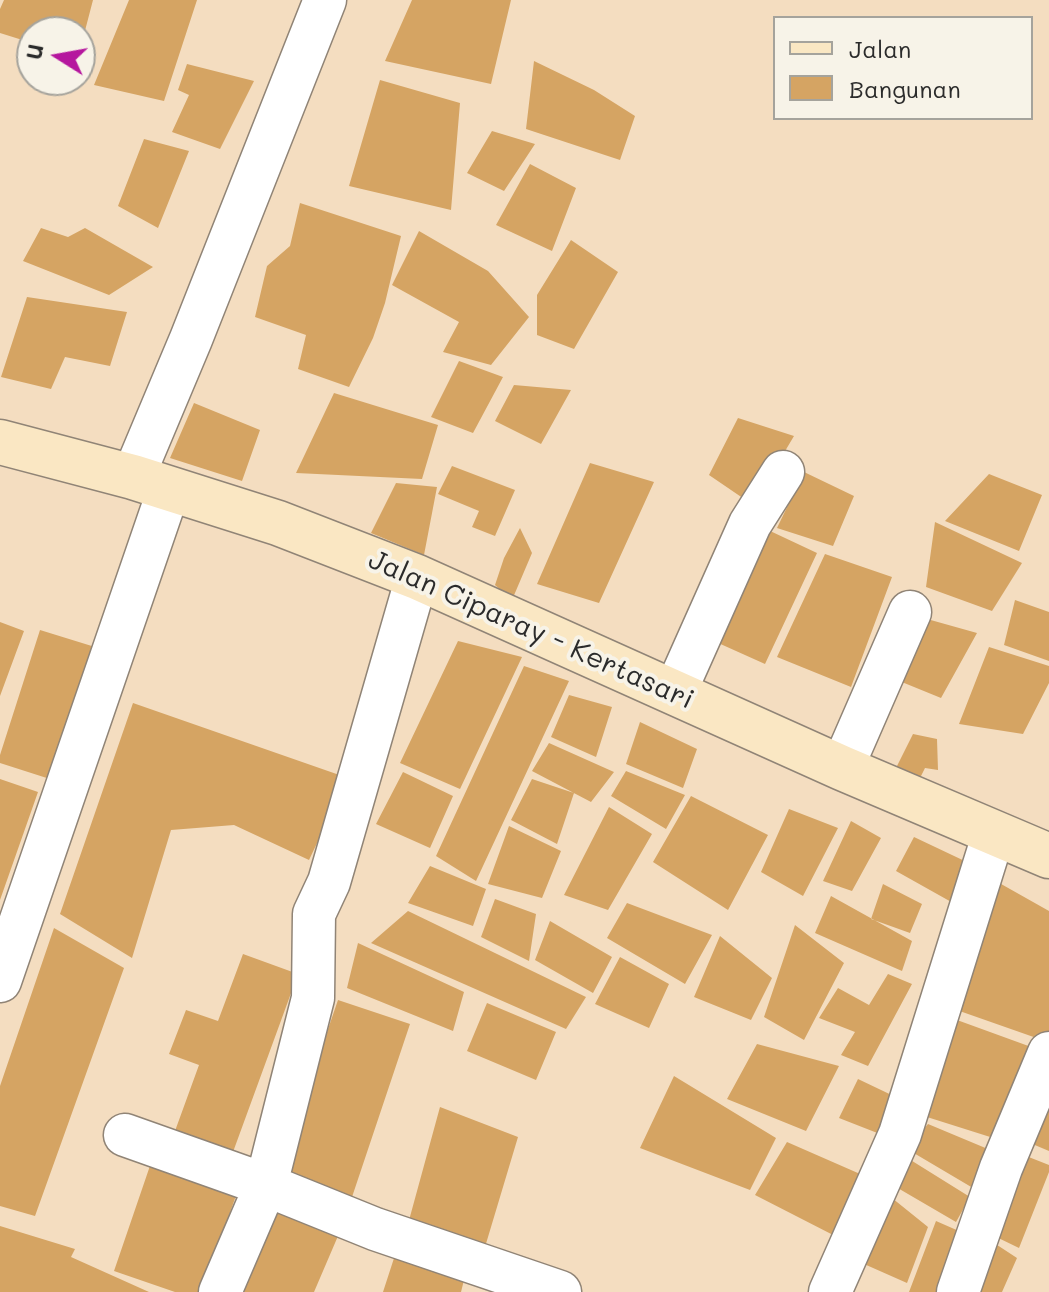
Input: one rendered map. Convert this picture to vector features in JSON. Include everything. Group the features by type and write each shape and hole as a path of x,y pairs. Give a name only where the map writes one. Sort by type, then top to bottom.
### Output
{"main road":[{"name":"Jalan Ciparay - Kertasari","path":"0,442 151,483 278,523 417,577 842,768 1049,856"}],"street":[{"path":"0,981 151,483 191,339 325,0"},
{"path":"675,692 750,524 783,472"},
{"path":"220,1292 266,1185 313,998 314,914 329,882 417,577"},
{"path":"842,768 910,612"},
{"path":"842,1289 900,1134 994,833"},
{"path":"958,1292 1001,1168 1049,1053"},
{"path":"125,1135 266,1185 375,1229 560,1292"}],"building":[{"path":"4,0 93,0 89,16 16,16 16,38 0,33 0,9"},
{"path":"129,0 197,0 164,101 96,85"},
{"path":"412,0 511,0 491,84 385,61"},
{"path":"534,61 594,90 635,116 620,160 526,129"},
{"path":"187,64 254,81 220,149 172,132 189,95 178,90"},
{"path":"380,80 460,103 451,210 349,186"},
{"path":"492,131 535,144 504,191 467,173"},
{"path":"144,139 189,151 158,228 118,206"},
{"path":"530,164 576,188 552,251 496,225"},
{"path":"300,203 401,236 373,338 349,387 298,369 306,335 255,317 267,266 290,246"},
{"path":"41,228 68,237 85,228 153,267 109,295 23,261"},
{"path":"419,231 488,271 529,317 491,365 443,352 459,322 392,285"},
{"path":"571,240 618,272 574,349 537,335 537,295"},
{"path":"27,297 127,312 110,366 65,357 51,389 1,377"},
{"path":"459,361 503,377 473,433 431,417"},
{"path":"514,385 571,390 541,444 495,421"},
{"path":"334,393 438,425 422,479 296,473"},
{"path":"194,403 260,430 242,481 170,458"},
{"path":"738,418 794,436 753,505 709,475"},
{"path":"590,463 654,482 599,603 537,584"},
{"path":"452,466 515,490 495,536 472,527 479,511 438,494"},
{"path":"804,472 854,496 833,546 777,528"},
{"path":"989,474 1042,495 1019,551 945,521"},
{"path":"396,483 437,487 424,555 371,533"},
{"path":"935,522 1022,563 992,611 926,587"},
{"path":"520,528 532,553 512,600 495,585 504,558"},
{"path":"768,530 817,553 765,664 716,642"},
{"path":"825,554 892,577 851,687 777,657"},
{"path":"1015,600 1049,612 1049,661 1004,645"},
{"path":"920,617 977,633 941,698 892,678"},
{"path":"0,622 24,631 0,696"},
{"path":"40,630 95,647 53,780 0,763"},
{"path":"458,641 522,657 460,789 400,763"},
{"path":"989,647 1049,666 1049,683 1023,734 959,724"},
{"path":"524,666 569,681 476,881 436,856"},
{"path":"569,695 612,707 596,757 551,737"},
{"path":"133,703 348,778 309,860 234,825 171,830 132,958 60,914"},
{"path":"640,722 697,749 683,788 626,764"},
{"path":"913,734 937,739 938,770 925,768 919,780 896,768"},
{"path":"549,743 614,772 591,802 532,771"},
{"path":"626,771 685,795 666,829 611,796"},
{"path":"403,772 453,796 430,848 376,824"},
{"path":"0,779 38,792 0,900"},
{"path":"532,779 574,793 557,844 511,820"},
{"path":"691,796 768,835 728,910 653,862"},
{"path":"609,807 652,834 608,910 564,895"},
{"path":"789,809 838,828 803,896 761,872"},
{"path":"851,821 881,838 852,891 823,881"},
{"path":"509,826 561,851 542,898 488,884"},
{"path":"914,837 971,864 962,908 896,871"},
{"path":"430,866 486,889 473,926 408,903"},
{"path":"994,880 1049,911 1049,1031 1045,1041 951,1008"},
{"path":"883,884 922,904 910,933 871,919"},
{"path":"831,896 912,941 902,971 815,933"},
{"path":"495,899 536,914 529,961 481,937"},
{"path":"627,903 712,935 685,984 607,938"},
{"path":"408,911 586,997 566,1029 371,943"},
{"path":"550,921 612,957 593,993 535,960"},
{"path":"795,925 844,963 804,1040 764,1017"},
{"path":"54,928 124,968 35,1216 0,1206 0,1086"},
{"path":"720,936 772,978 751,1020 694,997"},
{"path":"358,943 464,992 453,1031 347,988"},
{"path":"243,954 298,974 233,1152 175,1131 199,1065 169,1054 186,1010 218,1021"},
{"path":"620,957 669,984 649,1028 595,1004"},
{"path":"888,974 912,984 868,1066 841,1055 855,1032 819,1018 838,988 869,1005"},
{"path":"338,1000 410,1024 350,1203 277,1178"},
{"path":"487,1003 556,1032 536,1080 467,1051"},
{"path":"957,1020 1045,1052 1006,1142 927,1117"},
{"path":"757,1044 839,1066 806,1131 727,1099"},
{"path":"674,1076 776,1138 750,1190 640,1148"},
{"path":"858,1079 902,1100 885,1136 839,1118"},
{"path":"1049,1097 1049,1151 1030,1143"},
{"path":"440,1107 518,1137 482,1257 408,1224"},
{"path":"928,1124 995,1152 978,1191 907,1149"},
{"path":"787,1142 867,1177 837,1237 755,1195"},
{"path":"1016,1152 1049,1165 1019,1248 986,1232"},
{"path":"153,1157 239,1187 202,1292 175,1292 114,1271"},
{"path":"909,1159 970,1197 956,1222 896,1187"},
{"path":"892,1198 928,1227 907,1283 855,1260"},
{"path":"273,1208 338,1236 314,1292 237,1292"},
{"path":"936,1221 968,1235 943,1292 909,1292"},
{"path":"0,1226 75,1249 71,1257 149,1292 0,1292"},
{"path":"988,1239 1017,1258 1002,1292 963,1292"},
{"path":"396,1252 465,1276 461,1292 383,1292"}]}
